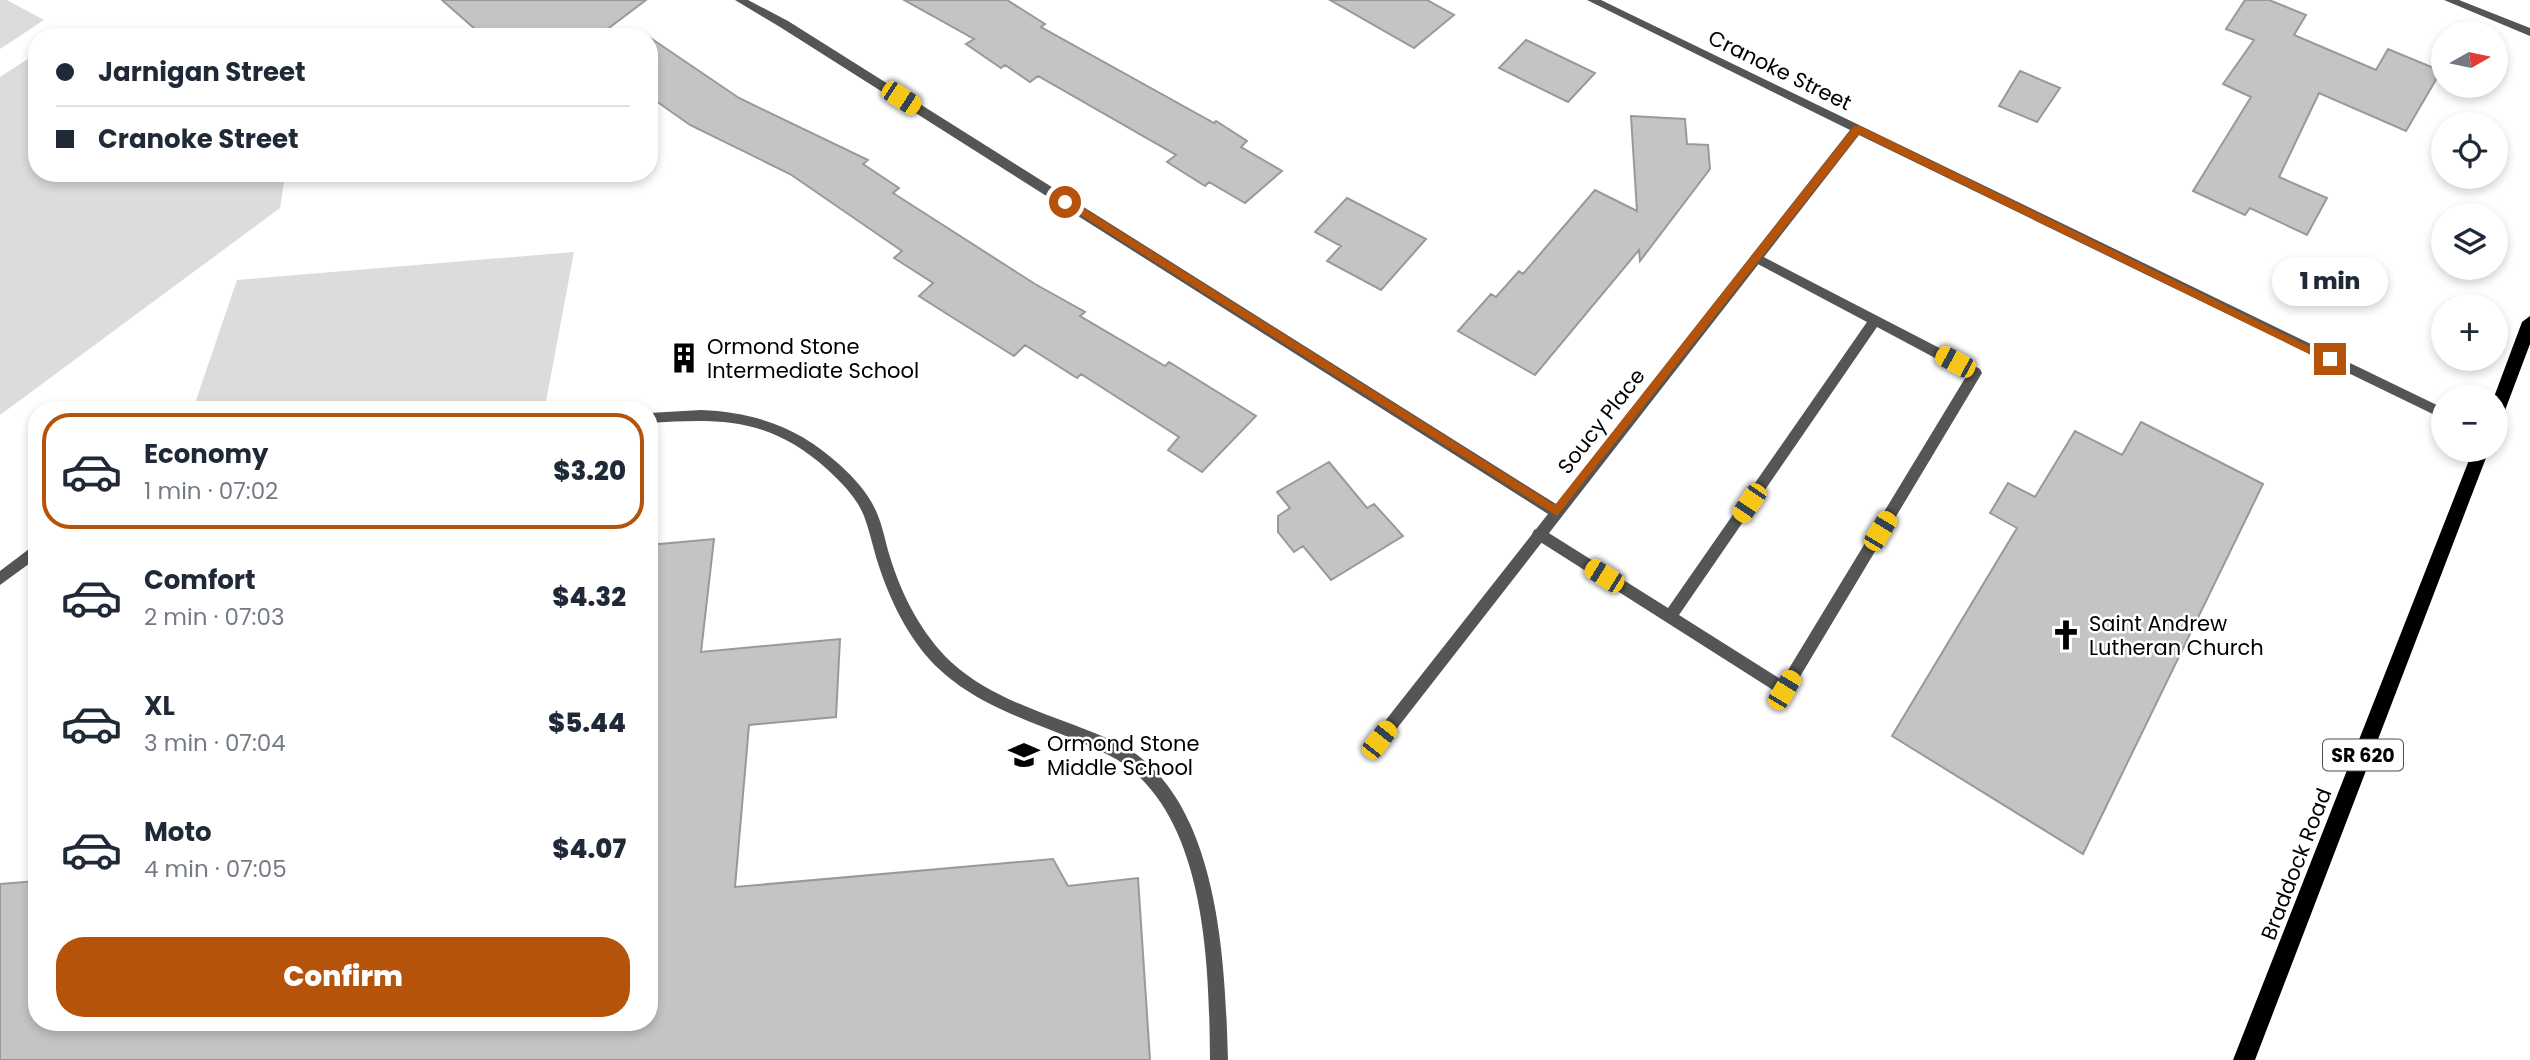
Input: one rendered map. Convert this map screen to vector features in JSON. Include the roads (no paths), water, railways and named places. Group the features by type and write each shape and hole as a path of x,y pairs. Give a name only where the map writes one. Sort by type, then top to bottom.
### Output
{"main road":[{"path":"2506,385 2530,322"},
{"name":"Braddock Road","path":"2244,1060 2476,462"}],"street":[{"path":"740,0 784,24 1557,512"},
{"name":"Cranoke Street","path":"1592,0 2431,408"},
{"path":"2449,0 2530,32"},
{"name":"Soucy Place","path":"1379,740 1857,129"},
{"path":"1539,534 1784,690 1975,373 1756,258"},
{"path":"1670,617 1875,320"},
{"path":"658,417 700,414 750,418 776,426 820,455 851,484 866,505 907,618 934,654 982,692 1121,753 1137,763 1164,792 1200,879 1211,935 1218,999 1219,1060"},
{"path":"0,579 28,556"}],"place":[{"name":"Ormond Stone Intermediate School","path":"684,358"},
{"name":"Saint Andrew Lutheran Church","path":"2066,635"},
{"name":"Ormond Stone Middle School","path":"1024,755"}]}
